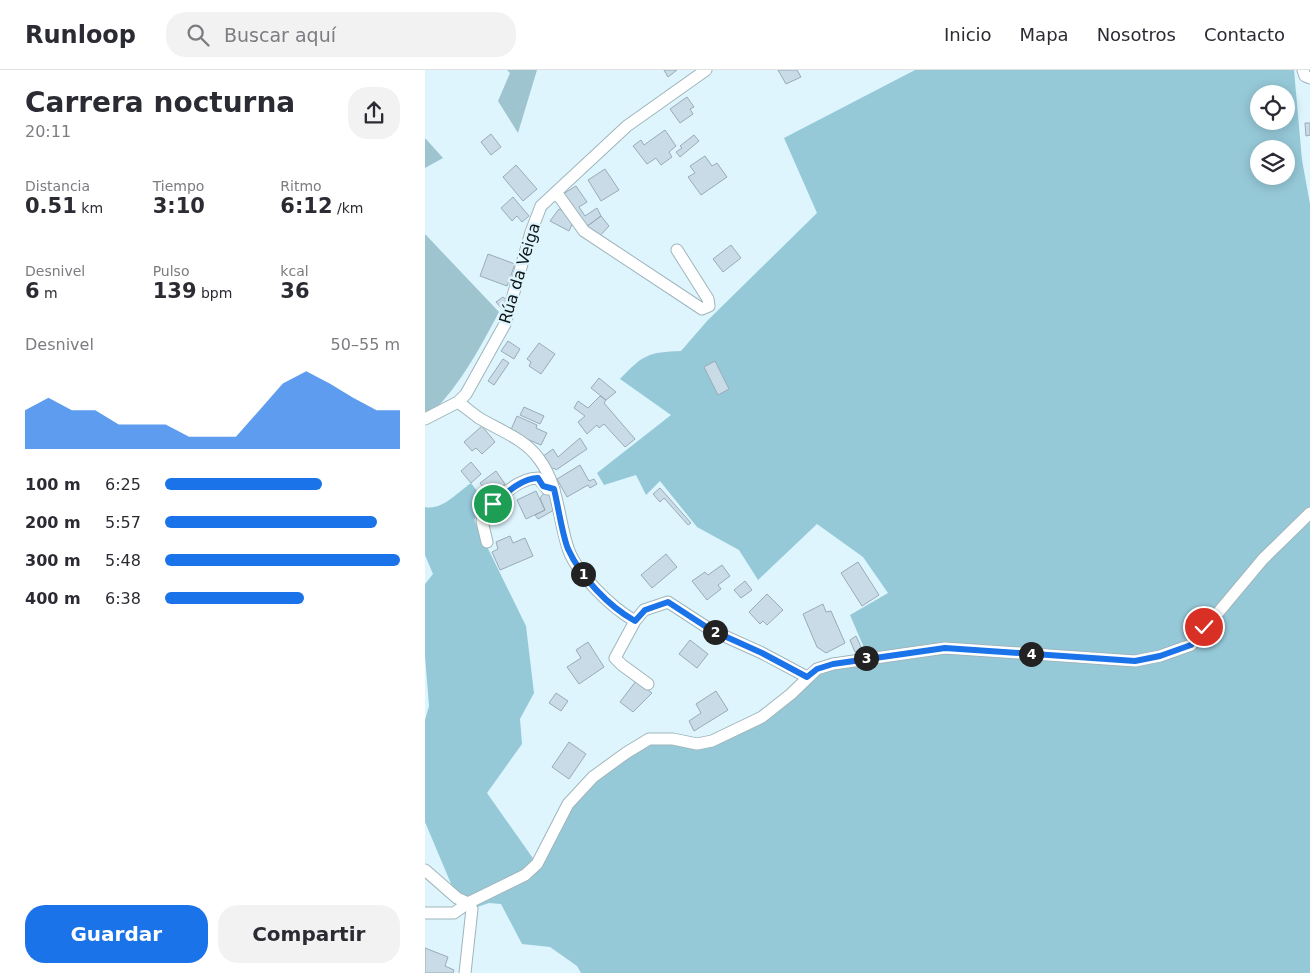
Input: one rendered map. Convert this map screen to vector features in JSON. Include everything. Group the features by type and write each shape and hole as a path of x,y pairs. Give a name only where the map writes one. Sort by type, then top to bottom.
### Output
{"street":[{"name":"Rúa da Veiga","path":"425,419 458,402 466,394 505,324 531,232 541,206 627,126 706,70"},
{"path":"1303,70 1305,76 1310,78"},
{"path":"556,192 584,231 702,309 709,306 708,299 677,250"},
{"path":"458,402 478,417 526,444 538,456 549,473 567,547 579,569 622,614 635,621"},
{"path":"487,542 482,521 493,504 500,498 532,478 538,478 547,489 554,489"},
{"path":"425,913 453,913 468,903 525,875 537,864 568,804 593,777 626,753 649,739 673,739 697,744 712,741 762,717 791,694 817,669 833,664 945,648 1135,661 1160,656 1191,645 1263,559 1310,513"},
{"path":"648,684 615,658 632,630 635,621 645,610 668,602 711,630 762,653 807,677"},
{"path":"425,870 457,898 468,903 472,910 465,973"}],"shaded area":[{"path":"507,70 537,70 518,133 498,101 510,73"},
{"path":"915,70 1294,70 1302,160 1310,204 1310,973 581,973 577,966 550,947 522,944 501,904 489,903 472,909 457,898 425,822 425,720 429,706 425,656 425,584 433,574 425,555 425,507 444,504 471,483 486,503 474,520 526,626 534,693 520,719 522,744 487,793 537,864 568,804 649,739 697,744 762,717 817,669 868,657 850,615 888,593 863,557 817,524 758,580 739,550 697,527 660,481 646,495 636,475 604,485 597,473 671,415 620,379 647,356 661,352 681,351 707,321 817,213 784,138"},
{"path":"425,138 443,158 425,168"},
{"path":"425,234 499,312 457,383 437,408 425,419"}],"building":[{"path":"664,70 677,70 668,77"},
{"path":"778,70 797,70 801,77 786,84"},
{"path":"687,97 694,107 690,109 693,114 680,123 670,109"},
{"path":"1305,123 1310,123 1310,135 1306,136"},
{"path":"665,130 676,146 669,152 672,157 661,165 656,158 647,164 633,146 641,140 644,145"},
{"path":"491,134 501,147 491,155 481,142"},
{"path":"694,135 699,141 680,157 676,152 682,148 680,146"},
{"path":"705,156 712,166 717,163 727,177 701,195 688,177 695,173 690,166"},
{"path":"516,165 537,189 523,201 503,177"},
{"path":"605,169 619,190 601,201 588,180"},
{"path":"576,186 587,202 579,207 585,216 597,208 601,216 586,227 563,194"},
{"path":"513,197 529,216 522,222 517,216 512,221 501,208"},
{"path":"559,209 568,213 574,220 569,231 550,221"},
{"path":"601,216 609,226 598,238 586,227"},
{"path":"731,245 741,258 723,272 713,259"},
{"path":"488,254 515,264 507,286 480,276"},
{"path":"503,297 507,300 503,310 496,302"},
{"path":"508,341 520,349 514,359 501,351"},
{"path":"539,343 555,354 541,374 529,366 531,362 527,359"},
{"path":"503,359 509,363 494,385 488,381"},
{"path":"715,361 729,389 718,395 704,367"},
{"path":"599,378 616,392 606,400 591,388"},
{"path":"600,396 606,400 604,403 635,439 625,447 604,424 599,428 597,425 587,434 578,422 585,416 574,408 578,401 588,408"},
{"path":"524,407 544,416 540,424 520,415"},
{"path":"517,416 537,425 536,428 547,433 541,445 510,432"},
{"path":"482,426 495,442 482,454 476,448 472,451 464,442"},
{"path":"580,438 587,449 556,470 554,468 551,470 542,457 553,449 558,457"},
{"path":"471,462 481,474 471,483 461,471"},
{"path":"580,465 589,481 594,479 597,484 590,488 588,485 567,497 557,479"},
{"path":"496,471 505,484 489,496 480,483"},
{"path":"660,488 691,523 688,525 664,498 660,502 653,494"},
{"path":"536,491 545,510 526,519 517,500"},
{"path":"552,492 556,509 538,519 535,515 545,510 540,498 544,493"},
{"path":"510,536 513,543 525,538 533,556 500,570 492,552 498,549 496,542"},
{"path":"666,554 677,567 652,588 641,575"},
{"path":"858,562 879,595 862,606 841,573"},
{"path":"722,565 730,576 718,585 721,589 707,600 692,581 705,572 708,575"},
{"path":"745,581 752,590 741,598 734,590"},
{"path":"767,594 783,610 767,625 763,621 760,624 749,612"},
{"path":"823,604 826,612 831,611 845,643 826,653 817,647 803,614"},
{"path":"856,636 862,649 855,652 850,640"},
{"path":"690,640 708,654 697,668 679,654"},
{"path":"588,642 604,667 579,684 567,667 581,658 576,650"},
{"path":"636,681 652,693 633,712 620,702"},
{"path":"716,691 728,710 694,731 689,721 701,713 696,704"},
{"path":"556,693 568,701 561,711 549,703"},
{"path":"569,742 586,754 569,779 552,767"},
{"path":"425,948 448,957 445,966 454,970 453,973 425,973"}],"route":[{"path":"493,504 523,483 532,478 538,478 547,489 554,489 567,547 579,569 622,614 635,621 645,610 668,602 711,630 762,653 807,677 817,669 833,664 869,657 945,648 1135,661 1160,656 1191,645 1204,627"}]}
